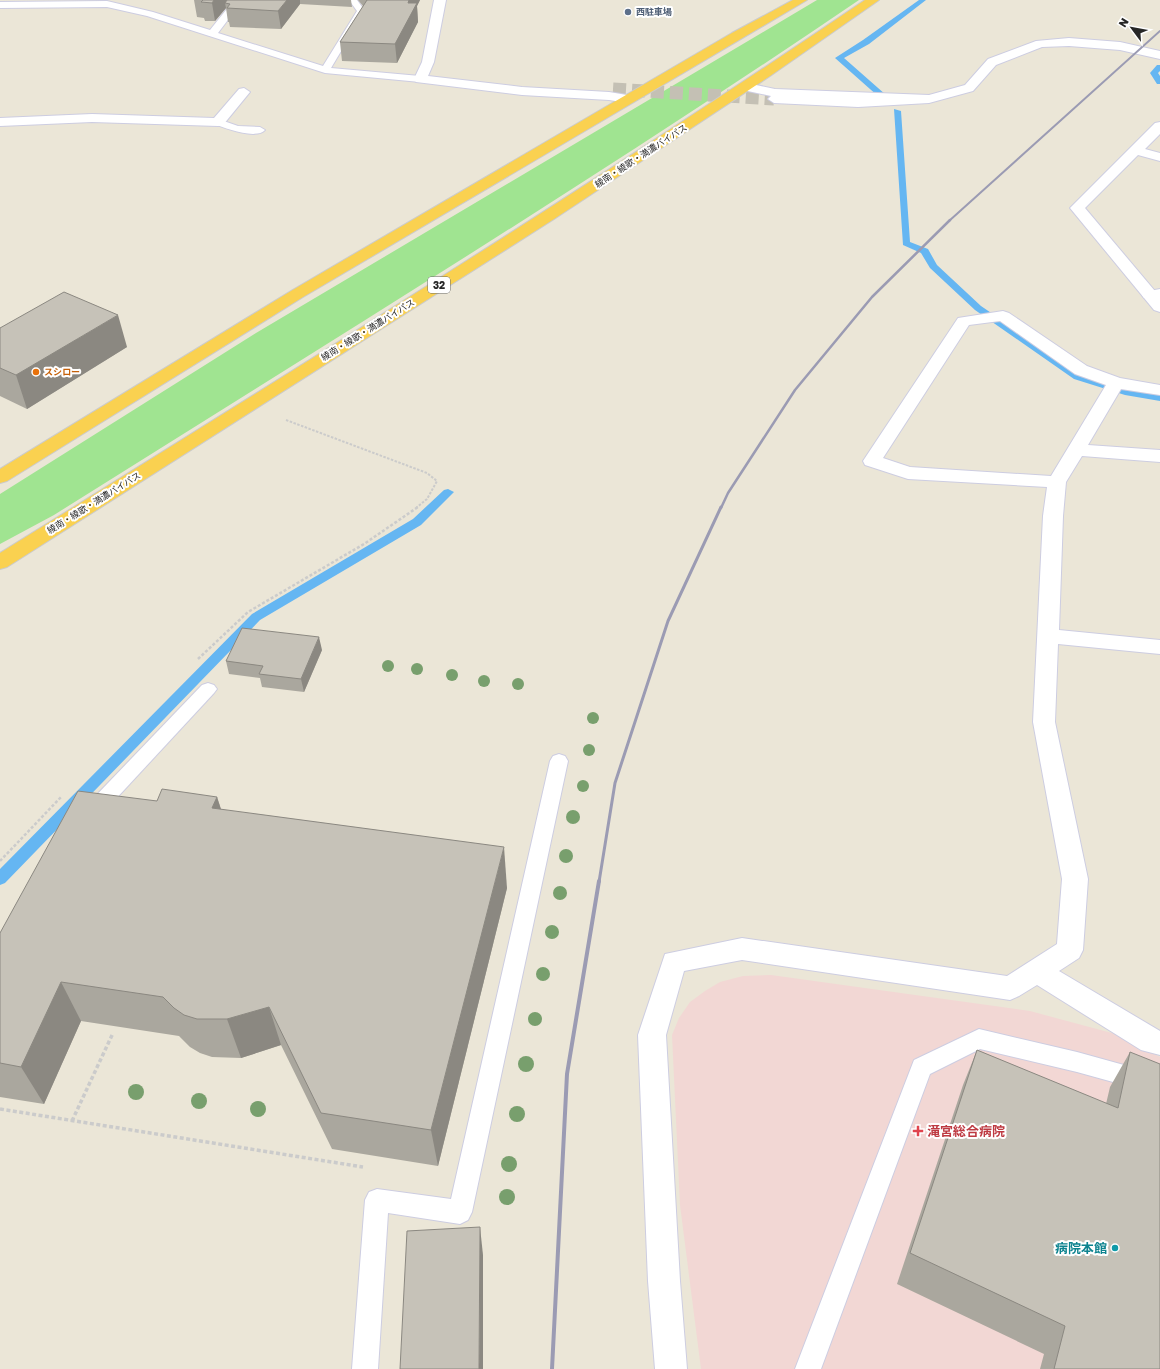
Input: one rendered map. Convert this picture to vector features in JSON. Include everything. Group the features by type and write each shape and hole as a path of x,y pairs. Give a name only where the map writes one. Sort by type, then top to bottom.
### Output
{"highway":[{"path":"0,477 297,294 736,36 801,0"},
{"name":"綾南・綾歌・満濃バイパス","path":"0,562 253,403 747,87 873,0"}],"street":[{"path":"440,0 428,62 420,79 628,99"},
{"path":"774,99 858,103 929,99 969,88 992,62 1040,44 1069,42 1120,46 1160,55"},
{"path":"491,87 518,84 613,89"},
{"path":"747,87 775,93 929,99"},
{"path":"0,122 92,118 218,122 244,92"},
{"path":"1160,126 1077,208 1155,294 1160,307"},
{"path":"1136,150 1160,157"},
{"path":"1057,482 908,473 872,462 964,321 1003,316 1081,370 1114,387 1160,390"},
{"path":"671,1369 664,1281 652,1035 674,962 742,949 1010,988 1070,950 1075,879 1044,722 1053,516 1057,482 1114,387"},
{"path":"1075,450 1160,456"},
{"path":"1048,636 1160,647"},
{"path":"1037,971 1151,1041 1160,1043"}],"lane":[{"path":"212,34 239,0"},
{"path":"325,70 361,11 353,0"},
{"path":"0,5 107,4 150,14 325,70 420,79"},
{"path":"218,122 237,129 260,130"},
{"path":"82,822 208,689"},
{"path":"365,1369 377,1200 460,1212 559,761"},
{"path":"808,1369 922,1067 979,1039 1078,1062 1160,1085"}],"path":[{"path":"253,403 288,421 427,473 437,481"},
{"path":"72,1121 113,1033"},
{"path":"0,1109 364,1167"}],"shaded area":[{"name":"滝宮総合病院","path":"771,975 1030,1011 1119,1035 1160,1057 1160,1369 701,1369 680,1205 672,1035 679,1018 690,1002 705,991 720,982 743,976"}],"green space":[{"path":"817,0 859,0 760,67 459,261 54,515 0,544 0,494 256,333"}],"building":[{"path":"203,0 214,0 212,3 201,2"},
{"path":"227,0 287,0 278,11 227,8 230,4 225,3"},
{"path":"367,0 409,0 408,3 417,3 395,44 340,42"},
{"path":"64,292 118,315 16,375 0,368 0,328"},
{"path":"242,628 319,637 301,679 259,674 263,666 226,661"},
{"path":"162,789 217,797 212,808 504,847 431,1130 321,1113 269,1007 227,1019 197,1019 184,1015 163,997 61,982 21,1067 0,1063 0,933 78,791 157,801"},
{"path":"977,1050 1118,1108 1130,1052 1160,1064 1160,1369 1054,1369 1065,1326 910,1253"},
{"path":"480,1227 479,1369 400,1369 407,1231"}],"waterway":[{"path":"882,95 839,58 866,42 923,0"},
{"path":"1160,67 1154,73 1160,82"},
{"path":"897,111 906,243 925,251 933,266 978,308 1078,377 1129,393 1160,398"},
{"path":"0,879 256,617 417,522 448,492"}],"tunnel":[{"path":"613,89 774,99"}],"railway":[{"path":"949,221 1160,31"},
{"path":"721,508 728,493 795,390 872,297 950,220"},
{"path":"599,882 615,783 668,621 721,507"},
{"path":"552,1369 567,1074 599,881"}],"place":[{"name":"西駐車場","path":"628,12"},
{"name":"スシロー","path":"36,372"},
{"name":"滝宮総合病院","path":"918,1131"},
{"name":"病院本館","path":"1115,1248"}]}
